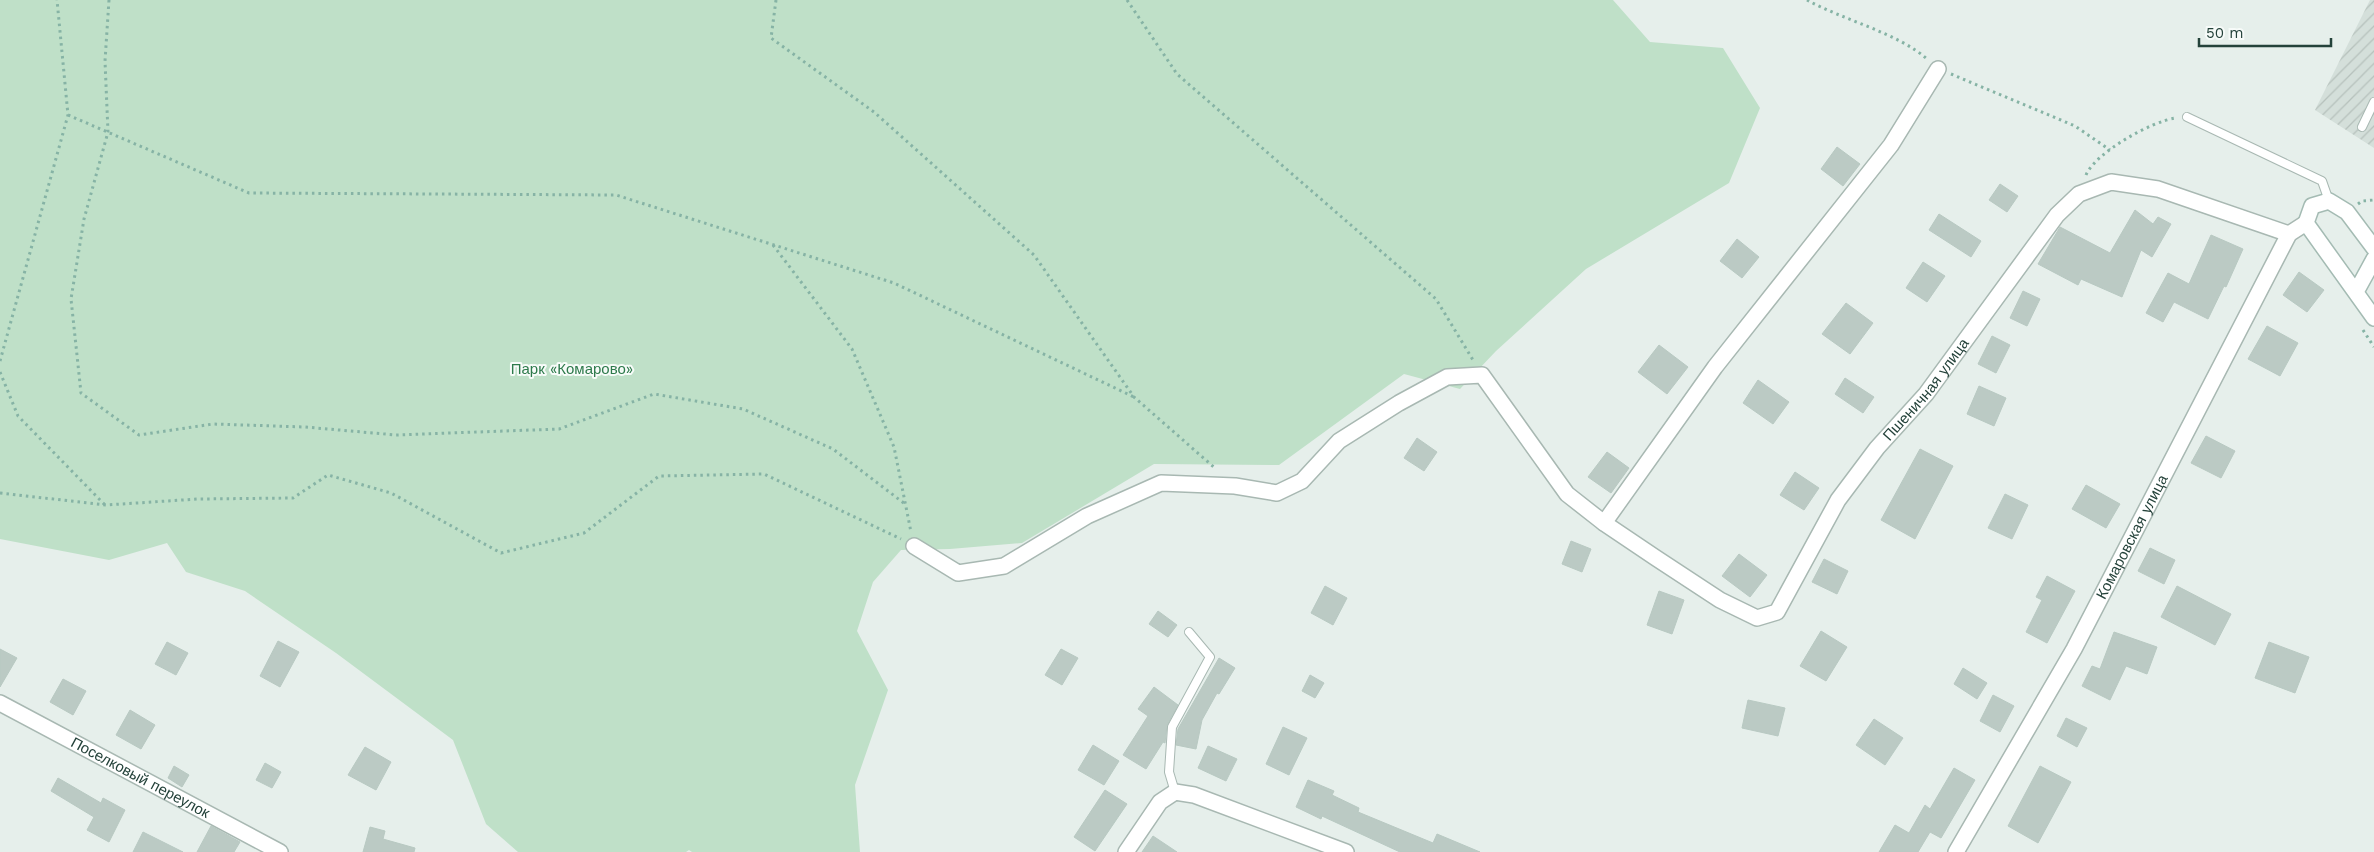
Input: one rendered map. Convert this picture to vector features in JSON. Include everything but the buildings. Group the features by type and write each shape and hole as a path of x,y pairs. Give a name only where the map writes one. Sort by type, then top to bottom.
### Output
{"street":[{"path":"1604,523 1714,367 1891,145 1938,69"},
{"name":"Пшеничная улица","path":"1482,375 1567,494 1604,523 1720,600 1757,618 1777,612 1838,500 1877,448 1926,394 2057,215 2079,194 2111,182 2158,189 2289,234"},
{"path":"2374,248 2347,212 2328,201 2312,206 2306,223 2374,318"},
{"name":"Комаровская улица","path":"1956,852 2074,649 2289,234 2306,223"},
{"path":"2356,292 2374,259"},
{"path":"914,546 958,572 1004,566 1087,516 1161,483 1235,486 1277,493 1302,481 1339,441 1399,403 1447,377 1482,375"},
{"name":"Поселковый переулок","path":"0,703 280,852"},
{"path":"1126,852 1160,802 1175,792 1194,795 1346,852"}],"lane":[{"path":"2362,127 2374,102"},
{"path":"2187,117 2322,181 2328,201"},
{"path":"1175,792 1169,772 1172,727 1210,657 1189,632"}],"path":[{"path":"0,361 68,115 57,0"},
{"path":"109,0 105,61 108,132 84,219 71,299 81,393 139,435 213,424 304,427 396,435 559,429 654,394 743,409 834,449 905,504"},
{"path":"776,0 771,38 874,112 1034,255 1134,397 1235,486"},
{"path":"1127,0 1177,74 1436,299 1482,375"},
{"path":"1807,0 1830,13 1913,46 1938,69 2075,126 2110,150"},
{"path":"68,115 249,193 616,195 894,284 1134,397"},
{"path":"2079,194 2089,169 2110,150 2135,134 2168,119 2187,117"},
{"path":"772,245 852,349 894,447 914,546"},
{"path":"0,372 18,416 106,505"},
{"path":"0,493 106,505 198,499 293,498 328,475 391,493 501,553 584,533 659,476 764,474 914,546"}],"shaded area":[{"path":"2370,0 2374,0 2374,148 2315,110"}],"green space":[{"name":"Парк «Комарово»","path":"0,0 1613,0 1650,42 1723,48 1760,108 1729,183 1586,269 1496,351 1460,389 1404,374 1279,465 1154,464 1022,543 950,549 901,550 873,582 857,631 888,690 855,785 860,852 692,852 689,850 686,852 518,852 486,824 453,740 336,653 245,591 186,572 167,543 109,560 0,539"}]}
